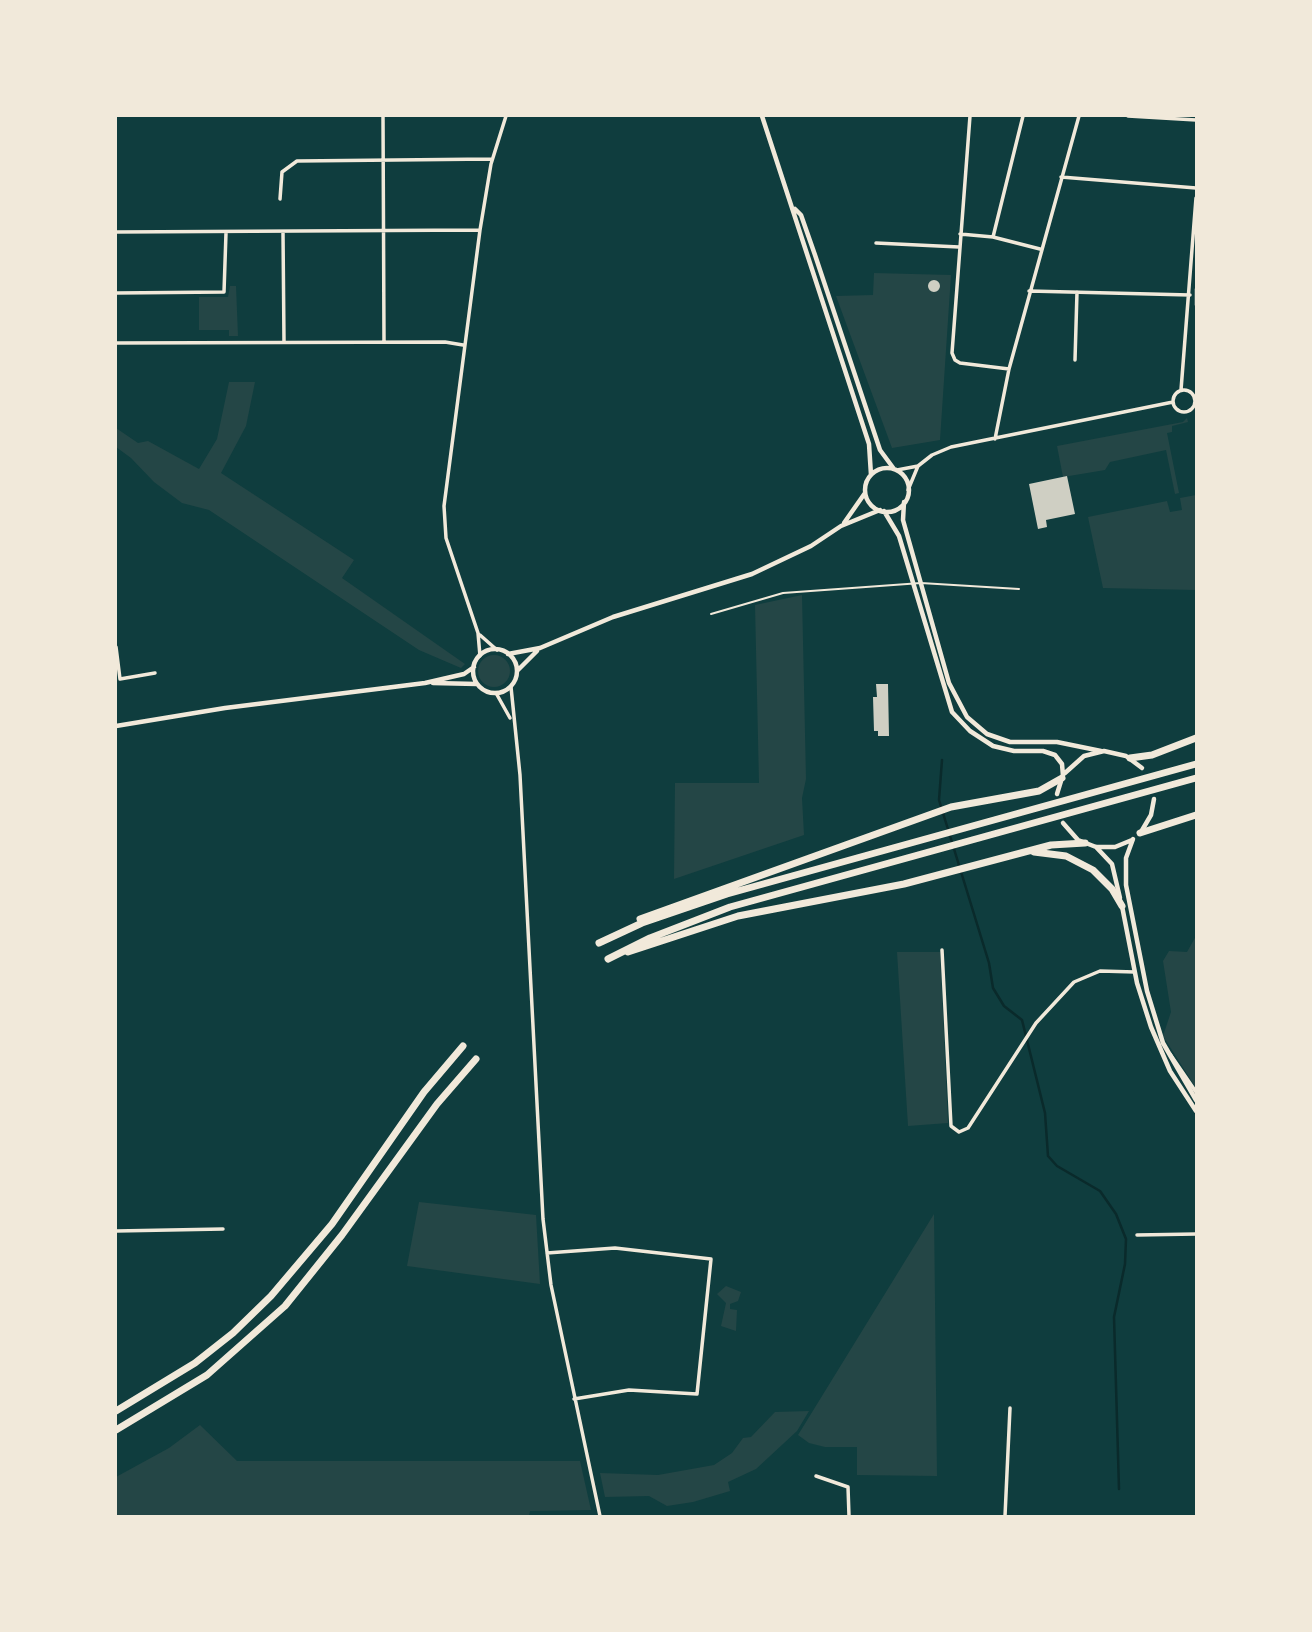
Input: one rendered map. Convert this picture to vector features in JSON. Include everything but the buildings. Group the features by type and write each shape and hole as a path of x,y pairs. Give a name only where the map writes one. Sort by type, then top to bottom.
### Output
{"highway":[{"path":"1130,758 1152,755 1196,738"},
{"path":"1062,777 1039,792 951,807 665,908 639,919 599,943 690,905 1196,764"},
{"path":"1085,843 1058,844 870,892 738,916 608,959 650,938 730,907 1196,778"},
{"path":"1137,836 1196,815"},
{"path":"1026,851 1050,852 1079,862 1103,879 1122,906"},
{"path":"116,1411 195,1363 271,1296 332,1224 424,1092 463,1046"},
{"path":"116,1430 207,1375 285,1306 342,1235 431,1112 476,1059"}],"street":[{"path":"383,116 384,342"},
{"path":"116,726 225,708 425,682 464,674 474,667 480,656 478,633 454,568 446,538 444,506 480,230 492,159 506,116"},
{"path":"762,116 869,444 871,475 865,492 841,526"},
{"path":"970,116 952,353 955,360 1009,369"},
{"path":"993,237 1023,116"},
{"path":"995,439 1009,369 1040,249 1079,116"},
{"path":"1128,116 1196,120"},
{"path":"280,199 282,172 294,162 492,159"},
{"path":"1061,177 1196,188"},
{"path":"1181,390 1191,393 1196,400 1191,408 1184,411 1176,408 1173,402 1175,395 1181,390 1196,198"},
{"path":"794,208 801,215 880,450 906,480 908,490"},
{"path":"116,232 480,230"},
{"path":"116,293 224,292 226,233"},
{"path":"284,233 284,342"},
{"path":"960,234 993,237 1040,249"},
{"path":"876,243 959,247"},
{"path":"1196,289 1196,305"},
{"path":"1030,291 1190,295"},
{"path":"1075,360 1077,292"},
{"path":"116,343 445,342 463,345"},
{"path":"871,475 882,468 895,470 918,466 940,451 1173,402"},
{"path":"918,466 904,502 903,520 952,692 972,722 992,736 1010,742 1057,743 1101,751 1130,758 1142,768"},
{"path":"865,492 870,503 882,510 897,529 946,699 955,715 974,735 997,747 1055,755 1062,764 1062,777 1057,794"},
{"path":"478,633 496,650 508,654 540,648 613,617 761,570 811,546 841,526 882,510 897,509 904,502"},
{"path":"116,647 120,678 155,673"},
{"path":"540,648 517,671 511,687 519,760 547,1254 574,1399 600,1517"},
{"path":"480,656 496,650"},
{"path":"508,654 517,671"},
{"path":"474,667 478,685"},
{"path":"425,682 478,685 496,693 513,723"},
{"path":"496,693 511,687"},
{"path":"1062,777 1078,760 1101,751"},
{"path":"1154,799 1152,815 1137,836 1125,862 1128,896 1147,991 1168,1053 1196,1100"},
{"path":"1063,823 1071,834 1096,847 1115,847 1137,836"},
{"path":"1096,847 1112,864 1145,1011 1162,1056 1196,1111"},
{"path":"943,950 951,1122 954,1130 961,1132 968,1128 1021,1045 1062,994 1083,977 1100,971 1135,972"},
{"path":"1168,1053 1196,1092"},
{"path":"116,1231 223,1229"},
{"path":"1137,1235 1196,1234"},
{"path":"547,1254 615,1248 710,1259 697,1394 629,1390 574,1399"},
{"path":"1005,1517 1010,1408"},
{"path":"816,1476 848,1487 849,1517"}],"lane":[{"path":"711,614 783,593 921,583 1019,589"}],"shaded area":[{"path":"874,273 951,275 940,440 892,448 836,296 873,295"},
{"path":"230,286 236,286 238,336 229,336 229,330 199,330 199,297 228,297"},
{"path":"229,382 255,382 246,426 221,473 354,560 342,578 465,664 461,668 419,650 209,510 182,503 154,482 116,447 116,428 138,443 148,441 199,469 217,439"},
{"path":"1187,418 1188,422 1172,426 1172,432 1167,433 1179,493 1175,494 1166,450 1110,462 1105,470 1063,477 1057,446 1183,422"},
{"path":"1196,495 1196,590 1103,588 1088,517 1167,501 1170,512 1182,510 1180,498"},
{"path":"802,595 806,779 802,798 804,835 674,879 675,783 759,783 755,605"},
{"path":"494,655 505,660 510,671 505,682 494,687 483,682 478,671 483,660"},
{"path":"1196,936 1196,1088 1163,1036 1171,1012 1163,961 1169,951 1187,952"},
{"path":"897,952 940,952 948,1123 908,1126"},
{"path":"419,1202 536,1215 540,1284 407,1266"},
{"path":"934,1214 937,1476 857,1475 857,1447 825,1447 809,1443 798,1435"},
{"path":"726,1286 741,1292 738,1301 730,1304 730,1309 737,1310 736,1331 721,1326 726,1303 717,1294"},
{"path":"809,1411 797,1431 756,1469 728,1482 730,1491 693,1502 667,1506 649,1496 605,1497 600,1473 658,1475 714,1465 732,1453 743,1438 751,1437 775,1412"},
{"path":"200,1425 237,1461 580,1461 591,1510 530,1511 529,1516 116,1516 116,1477 169,1448"}],"waterway":[{"path":"942,760 939,800 989,963 993,988 1004,1006 1022,1020 1045,1113 1048,1156 1057,1166 1100,1191 1116,1214 1126,1239 1125,1264 1114,1317 1119,1489"}]}
